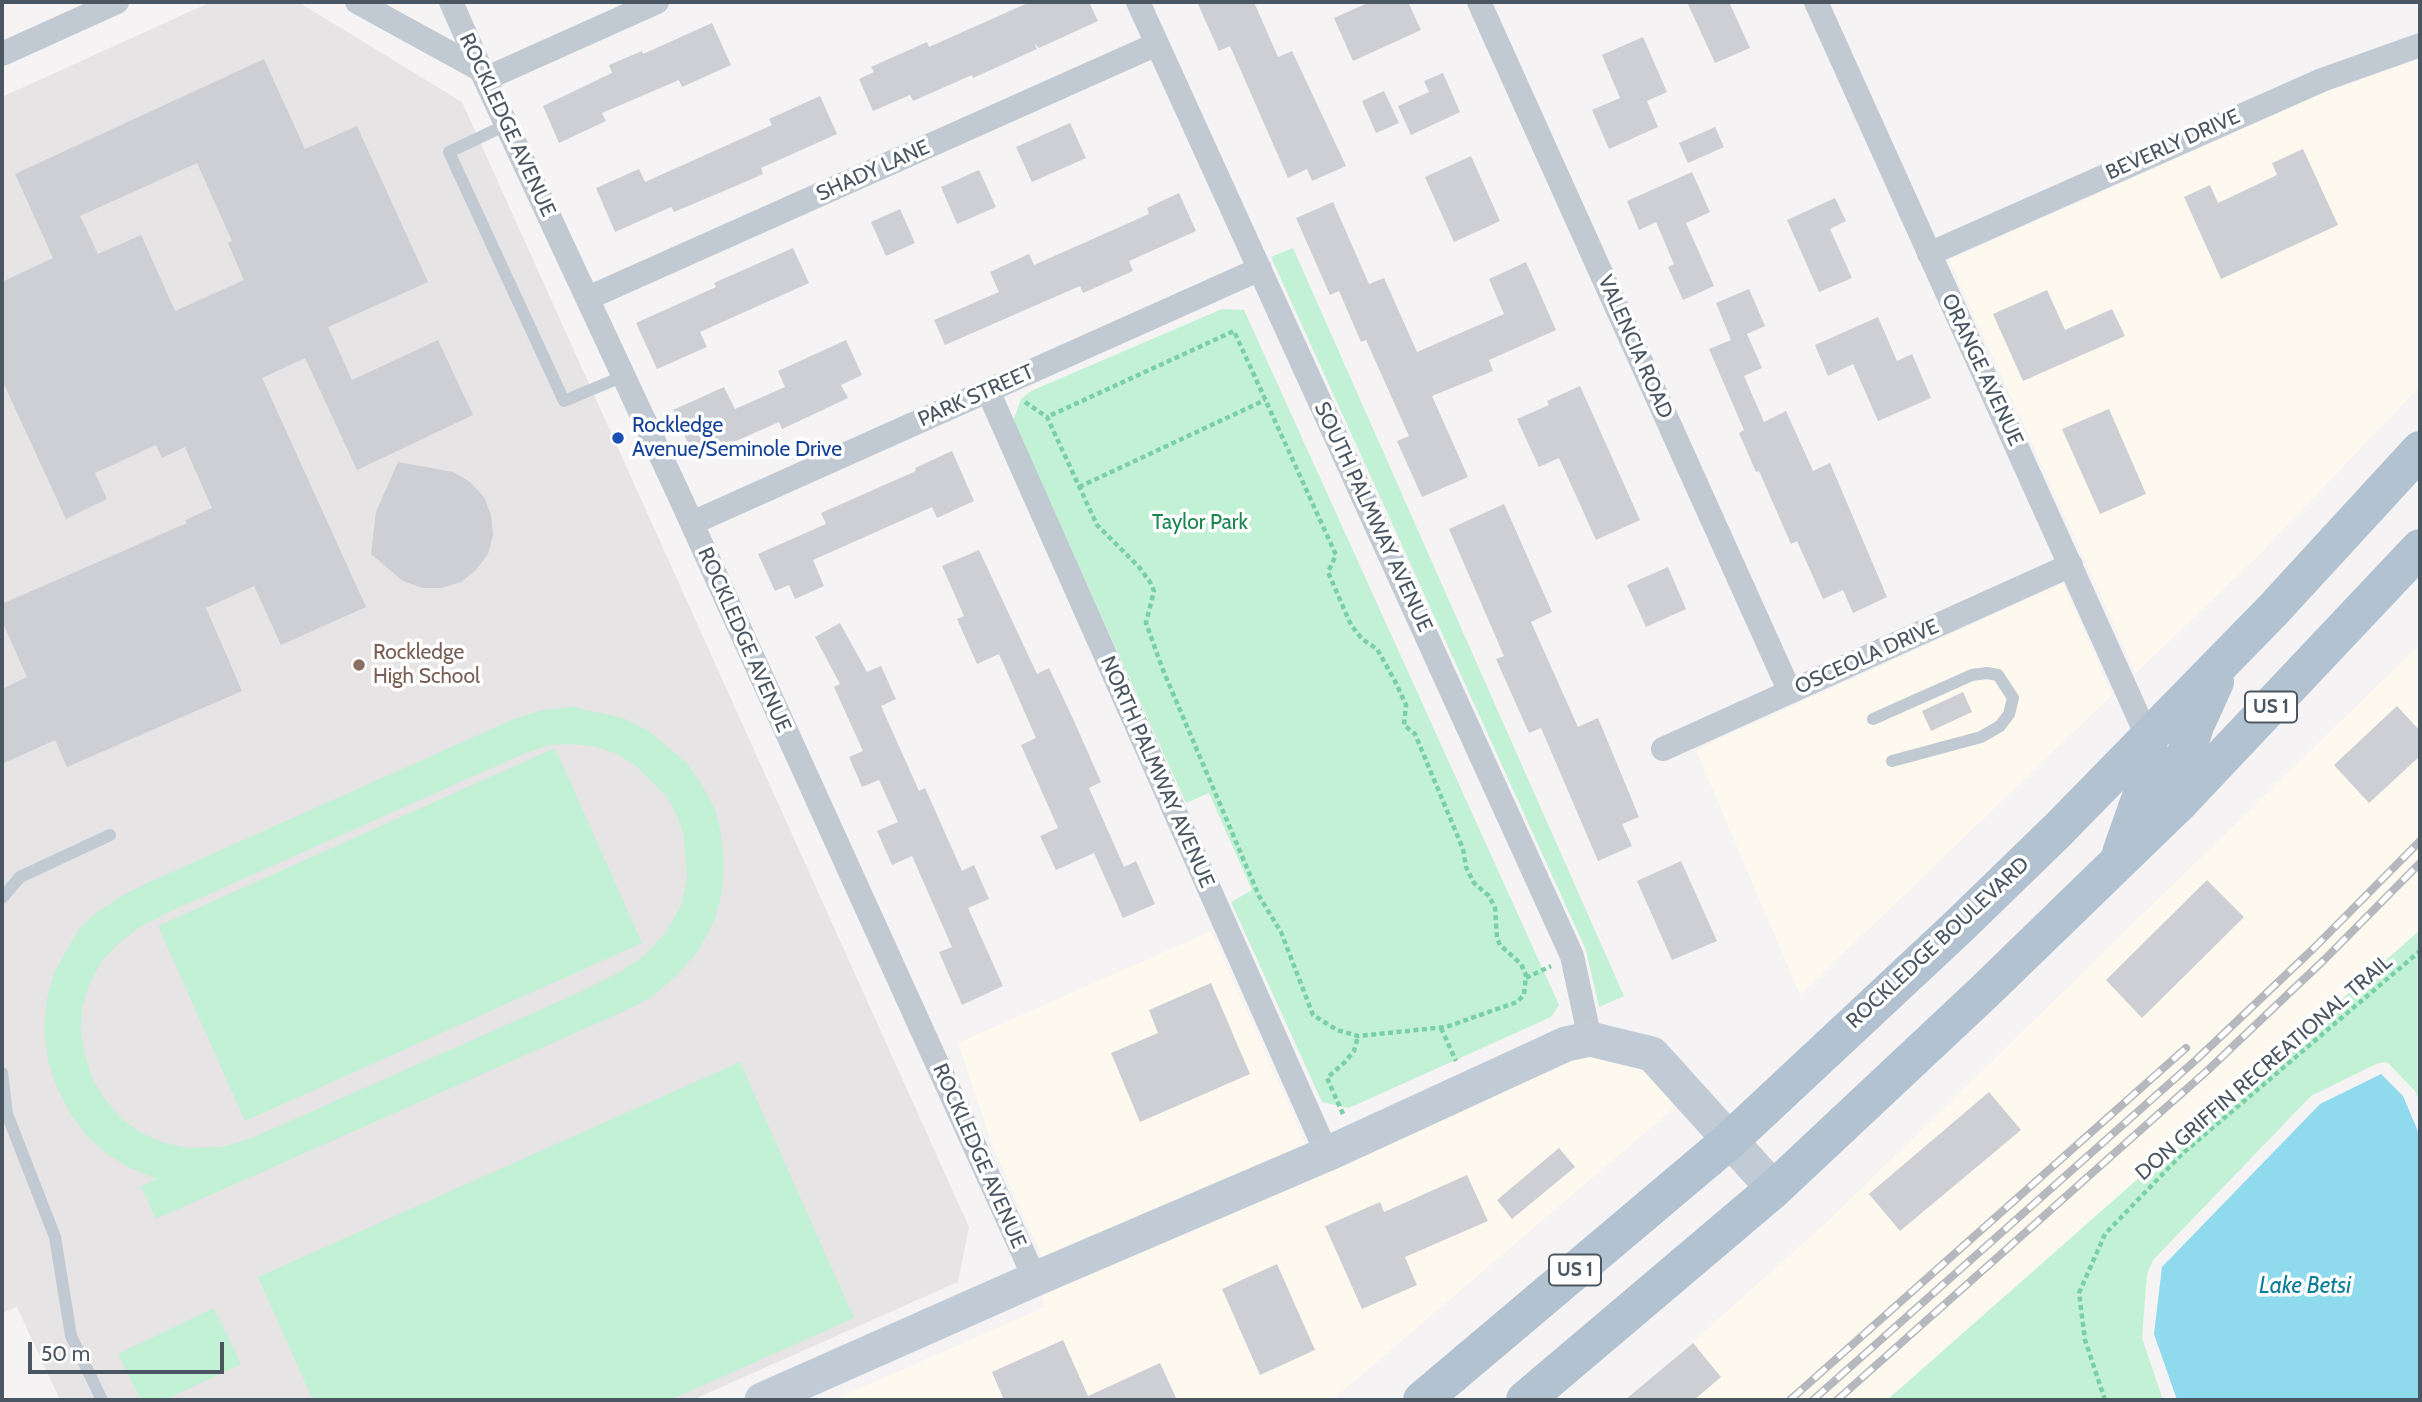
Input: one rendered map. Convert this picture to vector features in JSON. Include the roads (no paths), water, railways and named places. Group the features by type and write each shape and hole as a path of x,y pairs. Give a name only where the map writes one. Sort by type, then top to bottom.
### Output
{"main road":[{"name":"ROCKLEDGE BOULEVARD","path":"1422,1400 1729,1140 1958,927 2226,658 2420,450"},
{"name":"US 1","path":"1525,1400 1774,1189 1984,992 2181,801 2420,548"},
{"path":"2181,801 2185,756 2226,658"},
{"path":"2118,862 2150,771 2148,738"}],"street":[{"path":"2,54 117,2"},
{"path":"357,2 483,75 657,2"},
{"name":"ROCKLEDGE AVENUE","path":"451,2 692,523 1035,1279"},
{"name":"SOUTH PALMWAY AVENUE","path":"1138,2 1572,956 1578,1042"},
{"name":"VALENCIA ROAD","path":"1479,2 1790,692"},
{"name":"ORANGE AVENUE","path":"1816,2 2148,738"},
{"name":"SHADY LANE","path":"588,298 1157,44"},
{"name":"BEVERLY DRIVE","path":"1929,254 2322,80 2420,45"},
{"name":"PARK STREET","path":"692,523 1260,270"},
{"name":"NORTH PALMWAY AVENUE","path":"988,391 1326,1154"},
{"name":"OSCEOLA DRIVE","path":"1663,750 2071,565"},
{"path":"762,1400 1578,1042 1652,1054 1774,1189"}],"lane":[{"path":"506,125 449,152 564,401 624,376"},
{"path":"1873,719 1972,675 1998,675 2013,698 2009,714 2000,726 1982,737 1892,761"},
{"path":"2,898 20,877 110,835"},
{"path":"2,1073 7,1114 55,1237 71,1336 102,1400"}],"water":[{"name":"Lake Betsi","path":"2381,1074 2403,1096 2420,1136 2420,1400 2177,1400 2154,1334 2162,1267 2320,1104"}],"railway":[{"path":"1813,1400 2197,1059 2313,949 2420,841"},
{"path":"1837,1400 2208,1070 2324,960 2420,863"},
{"path":"1790,1400 2186,1048"}],"place":[{"name":"Rockledge Avenue/Seminole Drive","path":"618,438"},
{"name":"Rockledge High School","path":"359,665"}],"park label":[{"name":"Taylor Park","path":"1200,523"}]}
